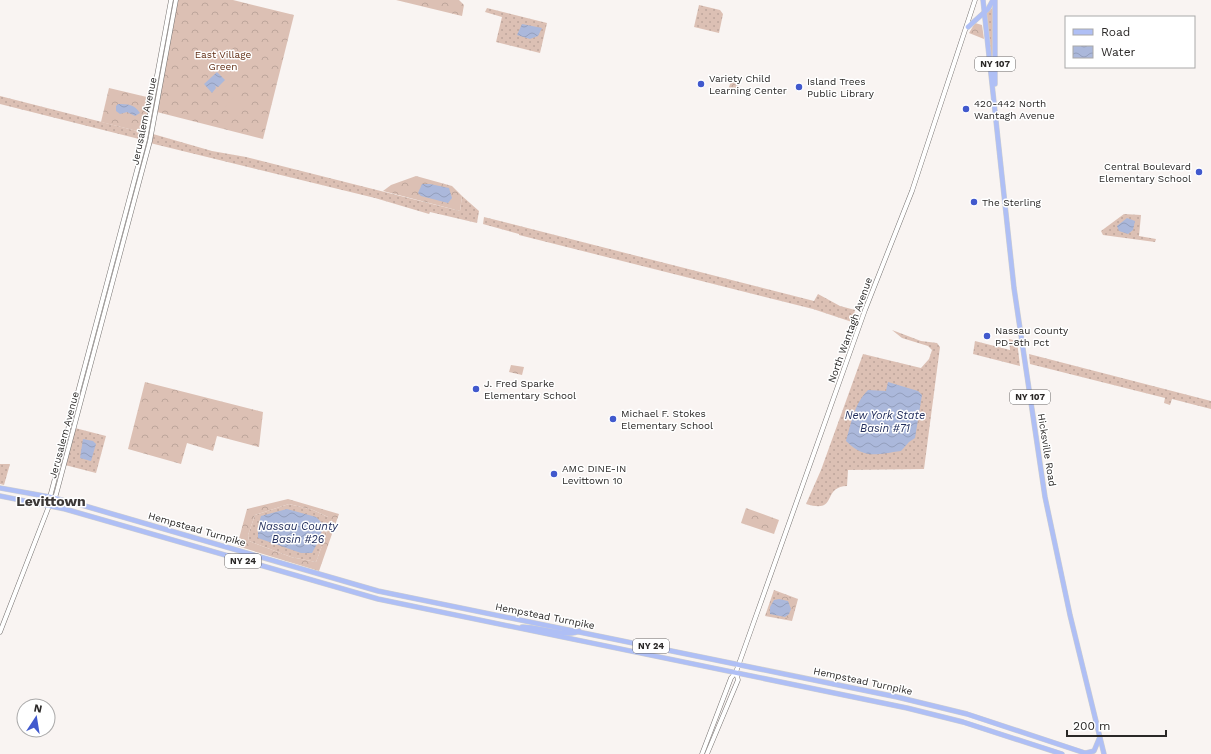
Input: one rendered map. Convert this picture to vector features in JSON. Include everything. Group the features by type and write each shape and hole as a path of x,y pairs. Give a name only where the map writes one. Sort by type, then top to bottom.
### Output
{"main road":[{"name":"Jerusalem Avenue","path":"50,506 50,497 145,140 171,0"},
{"name":"Jerusalem Avenue","path":"50,506 55,498 150,141 176,0"},
{"name":"North Wantagh Avenue","path":"736,672 865,310 912,191 952,65 968,27 975,0"},
{"name":"Hicksville Road","path":"983,0 985,30 994,96 1014,288 1045,497 1099,739 1104,754"},
{"path":"968,27 984,14 994,0"},
{"name":"Hicksville Road","path":"994,0 994,96"},
{"path":"973,22 981,23 985,30"},
{"name":"Hempstead Turnpike","path":"0,488 55,498 378,591 946,709 1087,753"},
{"name":"Hempstead Turnpike","path":"0,496 50,506 378,599 944,716 1062,754"},
{"path":"0,632 50,506"},
{"path":"514,627 535,627 571,634 579,632 577,640"},
{"path":"702,754 731,678 736,672"},
{"path":"707,754 738,680 736,672"},
{"path":"1087,753 1094,751 1099,739"}],"green space":[{"name":"East Village Green","path":"174,0 233,0 294,15 263,139 153,111"},
{"path":"396,0 459,0 464,5 462,16"},
{"path":"699,5 720,10 723,14 719,33 694,27"},
{"path":"993,7 993,53 991,66 986,14"},
{"path":"487,8 547,23 540,53 496,42 502,17 485,12"},
{"path":"975,23 982,25 984,39 969,33"},
{"path":"225,61 236,73 212,96 200,85"},
{"path":"732,78 740,80 737,92 728,90"},
{"path":"109,88 151,98 145,133 101,122"},
{"path":"0,96 145,133 143,140 0,104"},
{"path":"234,97 245,107 235,118 224,108"},
{"path":"153,134 212,151 246,157 460,211 462,196 479,211 477,223 430,212 429,214 375,198 150,143"},
{"path":"416,176 452,186 462,196 460,211 383,191 391,185"},
{"path":"1124,214 1141,215 1139,236 1156,239 1155,242 1103,235 1101,231"},
{"path":"484,217 814,301 818,294 840,306 855,310 852,322 813,309 519,235 483,224"},
{"path":"892,330 921,341 937,343 940,347 924,469 848,470 847,486 839,487 834,491 827,503 823,506 806,504 821,470 863,354 921,368 929,359 932,350 928,346 902,338"},
{"path":"1009,339 1017,341 1020,366 973,354 975,341 1010,350"},
{"path":"1029,354 1211,401 1211,409 1172,399 1170,405 1164,403 1165,398 1030,364"},
{"path":"511,365 524,367 522,375 509,372"},
{"path":"145,382 263,412 259,447 217,436 213,451 187,443 181,464 128,449"},
{"path":"75,428 106,436 96,473 65,465"},
{"path":"0,464 10,464 4,485 0,484"},
{"path":"288,499 339,514 319,571 237,546 247,509","holes":["289,504 313,510 328,517 328,529 316,562 291,557 249,541 248,535 255,515"]},
{"name":"Nassau County Basin #26","path":"289,504 313,510 328,517 328,529 316,562 291,557 249,541 248,535 255,515"},
{"path":"746,508 779,520 774,534 741,523"},
{"path":"774,590 798,599 792,621 765,616"},
{"path":"779,594 797,601 792,618 782,618 785,617 788,601 779,599"}],"water":[{"path":"522,24 542,28 538,36 530,39 517,35"},
{"path":"217,72 225,80 218,87 215,86 216,88 212,93 204,84"},
{"path":"118,104 130,105 140,113 135,116 127,112 120,114 116,111 116,106"},
{"path":"422,184 449,188 452,198 448,203 421,196 418,193"},
{"path":"1127,218 1135,221 1133,230 1128,234 1119,231 1117,226"},
{"name":"New York State Basin #71","path":"888,382 918,391 922,395 915,438 901,451 872,454 859,451 846,441 856,408 859,401 868,390 886,391"},
{"path":"83,439 93,441 96,444 91,461 80,458"},
{"name":"Nassau County Basin #26","path":"287,509 316,517 324,525 312,553 301,553 258,538 258,527 261,516"},
{"path":"779,599 788,601 791,609 789,614 785,617 770,614 770,607 774,600"}],"place":[{"name":"Variety Child Learning Center","path":"701,84"},
{"name":"Island Trees Public Library","path":"799,87"},
{"name":"420-442 North Wantagh Avenue","path":"966,109"},
{"name":"Central Boulevard Elementary School","path":"1199,172"},
{"name":"The Sterling","path":"974,202"},
{"name":"Nassau County PD-8th Pct","path":"987,336"},
{"name":"J. Fred Sparke Elementary School","path":"476,389"},
{"name":"Michael F. Stokes Elementary School","path":"613,419"},
{"name":"AMC DINE-IN Levittown 10","path":"554,474"}],"district":[{"name":"Levittown","path":"51,501"}]}
